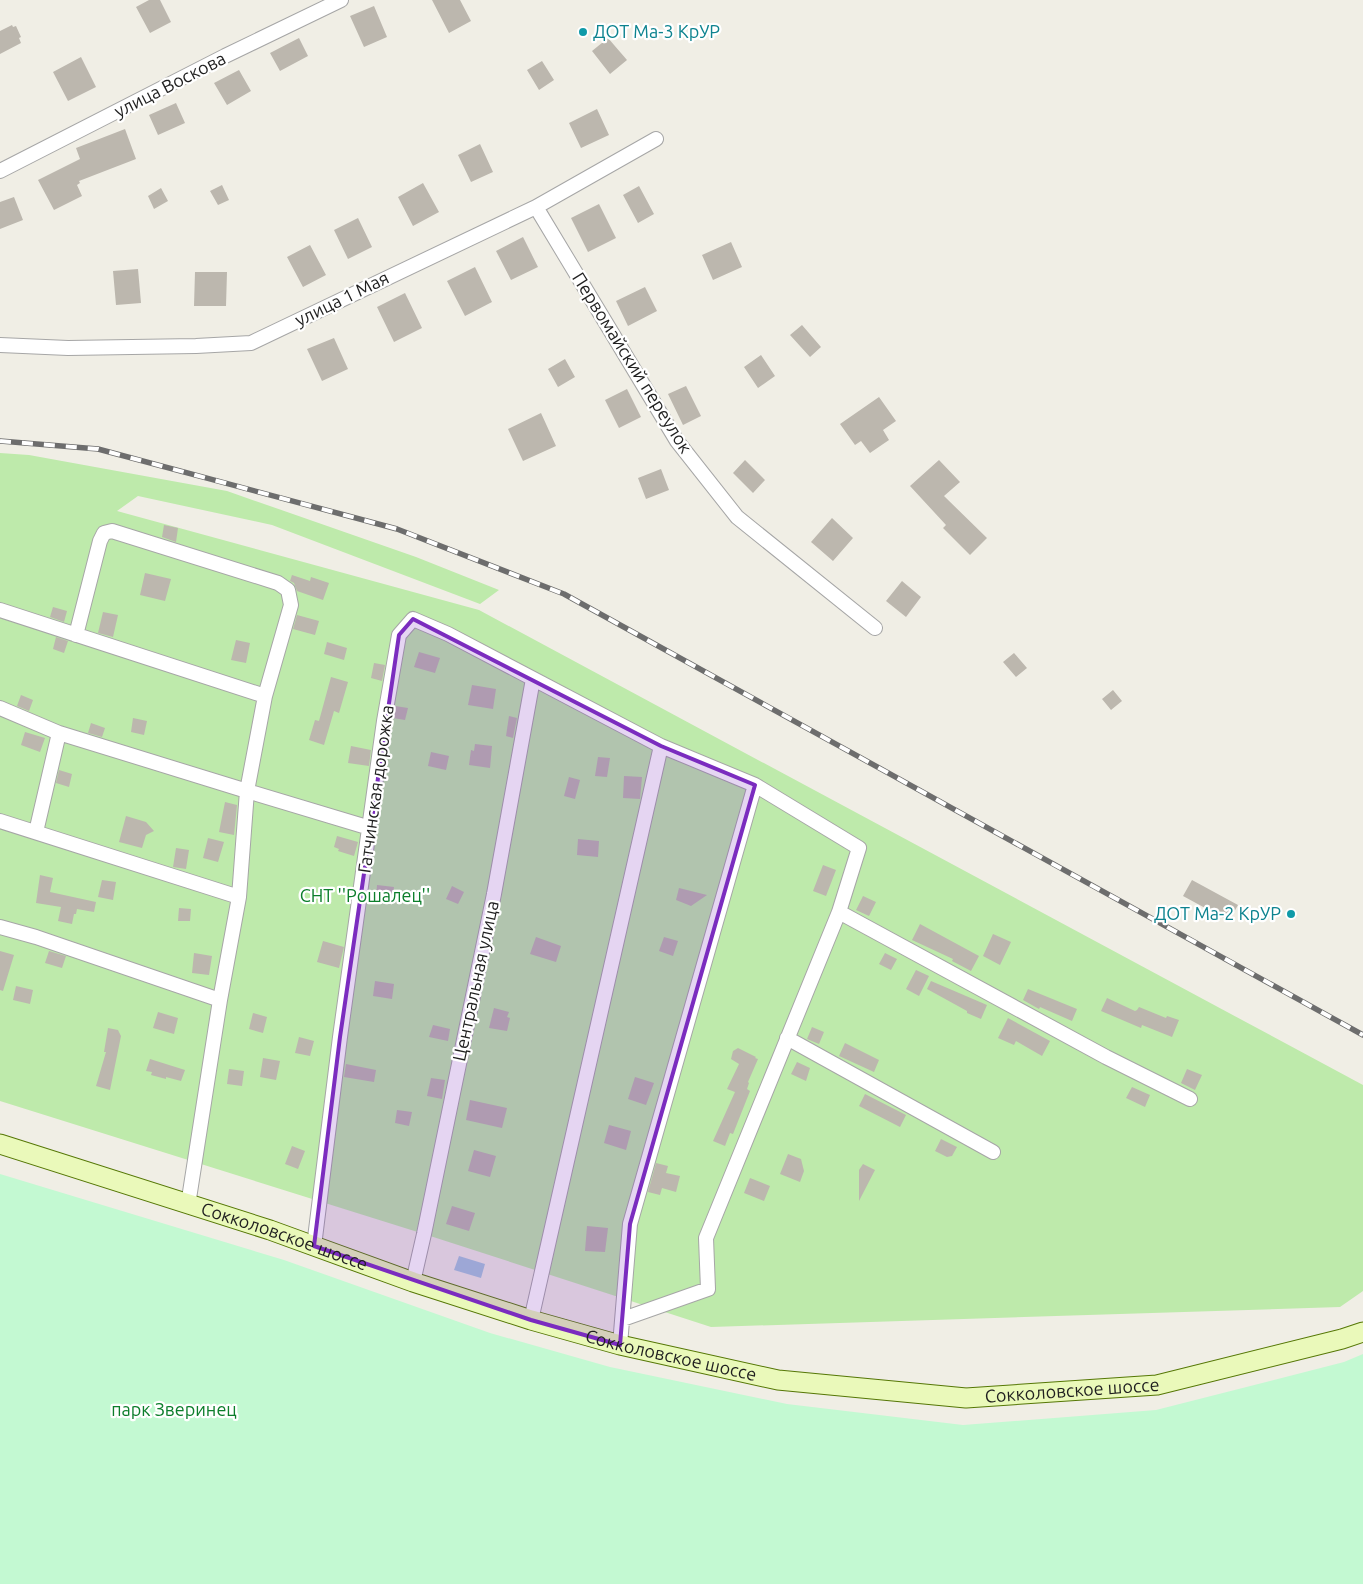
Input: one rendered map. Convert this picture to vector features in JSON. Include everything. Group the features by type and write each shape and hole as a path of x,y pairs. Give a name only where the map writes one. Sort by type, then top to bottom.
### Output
{"main road":[{"name":"Сокколовское шоссе","path":"0,1144 314,1246 413,1282 531,1320 620,1346 778,1380 966,1398 1157,1385 1342,1339 1363,1332"}],"street":[{"name":"улица Воскова","path":"0,171 225,56 341,0"},
{"name":"улица 1 Мая","path":"0,345 68,348 250,343 536,207 656,139"},
{"name":"Первомайский переулок","path":"536,207 677,441 737,517 876,628"},
{"path":"76,635 100,541 104,533 112,531 278,583 288,590 291,605 266,696 247,792 239,897 220,1000 188,1205"},
{"path":"0,610 266,696"},
{"name":"Гатчинская дорожка","path":"314,1246 340,1036 384,721 400,635 413,619 448,634 533,679"},
{"path":"533,679 661,746 755,785 859,848 839,912 706,1238 708,1289 623,1319"},
{"name":"Центральная улица","path":"413,1282 494,894 533,679"},
{"path":"0,708 59,733 247,792 370,828"},
{"path":"36,832 59,733"},
{"path":"531,1320 661,746"},
{"path":"620,1346 630,1224 755,785"},
{"path":"0,821 239,897"},
{"path":"839,912 1106,1057 1190,1100"},
{"path":"0,927 36,937 220,1000"},
{"path":"787,1038 993,1152"}],"highlighted area":[{"path":"413,619 661,746 755,785 630,1224 620,1345 531,1320 314,1246 340,1037 399,635"}],"green space":[{"name":"СНТ ''Рошалец''","path":"0,453 29,455 227,491 416,557 499,590 480,604 272,525 138,496 117,511 479,610 1363,1085 1363,1291 1340,1307 711,1327 424,1234 0,1101"},
{"name":"парк Зверинец","path":"0,1174 284,1260 490,1333 610,1367 787,1404 963,1425 1156,1410 1344,1362 1363,1354 1363,1584 0,1584"}],"water":[{"path":"459,1256 485,1264 481,1278 454,1270"}],"building":[{"path":"149,0 160,0 171,22 150,33 136,7"},
{"path":"432,0 460,0 471,21 449,33"},
{"path":"374,6 387,37 364,47 350,16"},
{"path":"12,25 13,27 16,26 21,37 19,38 21,43 0,54 0,31"},
{"path":"299,38 308,56 280,71 270,53"},
{"path":"608,38 627,60 610,74 592,51"},
{"path":"81,57 96,87 68,101 53,72"},
{"path":"542,61 554,80 539,90 527,70"},
{"path":"239,70 251,91 227,105 214,83"},
{"path":"176,103 185,123 158,135 149,115"},
{"path":"597,109 609,135 581,148 569,123"},
{"path":"125,129 136,159 79,181 80,183 77,185 82,196 54,210 38,180 80,159 76,148"},
{"path":"480,144 493,172 471,182 458,155"},
{"path":"423,183 439,212 413,226 398,197"},
{"path":"222,185 229,200 218,205 210,191"},
{"path":"639,186 654,214 638,223 623,195"},
{"path":"161,188 168,201 154,209 148,196"},
{"path":"14,197 23,220 0,229 0,202"},
{"path":"599,204 616,238 588,252 571,218"},
{"path":"358,218 372,247 348,259 334,230"},
{"path":"523,237 538,267 511,280 496,251"},
{"path":"731,242 742,267 713,280 702,255"},
{"path":"310,245 326,275 303,287 287,257"},
{"path":"475,267 492,302 465,316 447,281"},
{"path":"138,269 141,303 116,305 113,271"},
{"path":"195,272 227,272 226,306 194,306"},
{"path":"645,287 657,311 628,326 616,301"},
{"path":"405,293 422,328 394,342 377,307"},
{"path":"802,325 821,347 810,357 790,335"},
{"path":"334,338 348,369 322,381 307,349"},
{"path":"761,355 775,376 758,388 744,367"},
{"path":"565,359 575,377 558,387 548,369"},
{"path":"686,386 701,416 683,425 668,394"},
{"path":"627,389 641,417 619,428 605,400"},
{"path":"879,397 896,421 883,430 889,440 870,453 861,441 855,445 840,424"},
{"path":"541,413 556,446 523,461 508,429"},
{"path":"745,460 765,480 753,493 733,473"},
{"path":"939,460 960,482 944,496 987,538 970,555 943,528 946,525 910,486"},
{"path":"661,469 669,490 646,499 638,478"},
{"path":"832,518 853,538 833,561 811,542"},
{"path":"164,525 178,528 176,542 162,537"},
{"path":"145,573 171,579 165,601 140,595"},
{"path":"292,575 310,581 311,577 329,583 323,600 297,591 294,583 290,581"},
{"path":"902,581 921,597 906,617 886,601"},
{"path":"53,607 67,611 64,622 50,617"},
{"path":"103,612 118,615 113,637 98,633"},
{"path":"297,615 319,621 315,635 293,629"},
{"path":"56,637 68,641 64,653 53,649"},
{"path":"236,640 250,643 246,663 231,660"},
{"path":"327,642 347,648 344,660 324,654"},
{"path":"419,652 440,658 435,673 414,667"},
{"path":"1014,653 1027,668 1016,677 1003,662"},
{"path":"374,663 385,665 382,681 371,678"},
{"path":"331,677 348,682 339,713 334,711 324,745 309,740 315,720 319,721"},
{"path":"472,685 496,689 493,709 468,705"},
{"path":"1113,690 1122,701 1111,710 1102,699"},
{"path":"21,695 33,700 29,711 17,706"},
{"path":"395,706 408,708 405,720 393,718"},
{"path":"509,716 517,718 513,738 506,736"},
{"path":"133,718 147,721 144,735 131,732"},
{"path":"91,723 105,728 102,737 88,733"},
{"path":"25,732 45,738 40,752 21,745"},
{"path":"475,744 492,746 490,768 469,765 471,750 474,751"},
{"path":"351,746 371,750 369,766 348,763"},
{"path":"431,752 449,756 446,770 428,766"},
{"path":"598,757 610,758 607,777 595,776"},
{"path":"59,770 72,774 69,787 56,783"},
{"path":"624,776 642,777 640,799 623,798"},
{"path":"569,777 580,780 575,799 564,796"},
{"path":"225,802 237,805 234,835 219,832"},
{"path":"126,816 146,822 154,831 146,835 142,848 119,842"},
{"path":"337,836 358,842 354,856 338,851 339,849 334,847"},
{"path":"208,838 224,842 218,862 203,858"},
{"path":"578,839 599,841 598,857 577,855"},
{"path":"176,848 189,850 186,869 173,867"},
{"path":"823,865 836,870 826,896 813,891"},
{"path":"40,875 53,878 50,892 96,902 94,912 77,909 72,924 58,921 61,907 36,903"},
{"path":"102,880 116,882 113,900 98,897"},
{"path":"1192,880 1238,905 1229,921 1183,896"},
{"path":"377,885 394,887 392,901 376,900"},
{"path":"452,886 464,892 458,904 446,899"},
{"path":"679,888 707,895 691,906 676,900"},
{"path":"863,896 876,902 869,916 856,910"},
{"path":"179,908 191,909 190,921 178,921"},
{"path":"920,924 979,956 971,971 952,961 953,959 912,940"},
{"path":"993,934 1011,942 1000,965 983,956"},
{"path":"536,937 561,946 556,962 530,954"},
{"path":"664,937 678,941 673,956 659,951"},
{"path":"323,941 344,947 339,968 317,962"},
{"path":"0,951 14,955 3,991 0,990"},
{"path":"49,951 66,956 62,968 45,963"},
{"path":"194,953 212,956 209,975 192,973"},
{"path":"885,953 897,959 891,970 879,964"},
{"path":"916,970 929,976 919,996 906,989"},
{"path":"375,981 394,984 392,999 373,996"},
{"path":"931,981 987,1005 981,1019 967,1013 967,1011 927,989"},
{"path":"16,986 33,990 30,1004 13,1000"},
{"path":"1028,989 1077,1009 1072,1021 1040,1007 1039,1009 1023,1000"},
{"path":"1107,998 1135,1011 1139,1007 1166,1018 1167,1016 1179,1020 1172,1037 1142,1025 1141,1028 1101,1011"},
{"path":"494,1008 509,1012 507,1017 510,1018 507,1031 489,1028"},
{"path":"158,1012 178,1018 174,1034 153,1028"},
{"path":"253,1013 267,1017 263,1033 249,1029"},
{"path":"1008,1018 1050,1041 1042,1056 1016,1041 1014,1045 998,1038"},
{"path":"433,1025 450,1029 448,1041 429,1037"},
{"path":"812,1027 824,1032 819,1044 807,1039"},
{"path":"108,1028 118,1030 121,1036 110,1090 96,1086 106,1052 104,1052"},
{"path":"299,1037 314,1041 310,1056 295,1053"},
{"path":"845,1043 879,1060 874,1072 839,1056"},
{"path":"738,1048 758,1059 748,1082 747,1089 750,1091 733,1134 730,1133 725,1146 713,1141 735,1092 727,1089 739,1064 731,1059 733,1051"},
{"path":"263,1058 280,1061 276,1080 260,1077"},
{"path":"150,1059 185,1070 181,1081 151,1075 152,1072 146,1071"},
{"path":"797,1062 810,1068 806,1081 791,1074"},
{"path":"346,1064 376,1070 374,1082 344,1077"},
{"path":"229,1069 244,1071 242,1086 227,1084"},
{"path":"1187,1069 1202,1075 1195,1090 1181,1083"},
{"path":"635,1077 654,1083 646,1105 628,1099"},
{"path":"431,1078 445,1080 442,1099 427,1096"},
{"path":"1132,1087 1150,1095 1145,1107 1126,1098"},
{"path":"865,1094 906,1115 900,1127 859,1106"},
{"path":"470,1100 507,1108 502,1128 466,1120"},
{"path":"397,1110 412,1112 409,1126 395,1123"},
{"path":"609,1125 631,1131 626,1150 604,1143"},
{"path":"941,1139 957,1147 952,1156 947,1157 935,1151"},
{"path":"292,1146 305,1151 298,1169 285,1164"},
{"path":"474,1150 496,1156 490,1177 468,1171"},
{"path":"788,1154 801,1159 804,1171 800,1182 780,1174"},
{"path":"656,1163 668,1166 666,1173 680,1176 676,1192 662,1188 660,1195 648,1192"},
{"path":"863,1164 875,1170 859,1201 859,1170"},
{"path":"750,1178 770,1186 764,1201 744,1193"},
{"path":"452,1206 475,1213 469,1231 446,1224"},
{"path":"587,1226 608,1228 605,1252 585,1251"}],"railway":[{"path":"0,441 98,449 397,529 564,594 1363,1035"}],"place":[{"name":"ДОТ Ма-3 КрУР","path":"583,32"},
{"name":"ДОТ Ма-2 КрУР","path":"1291,914"}]}
